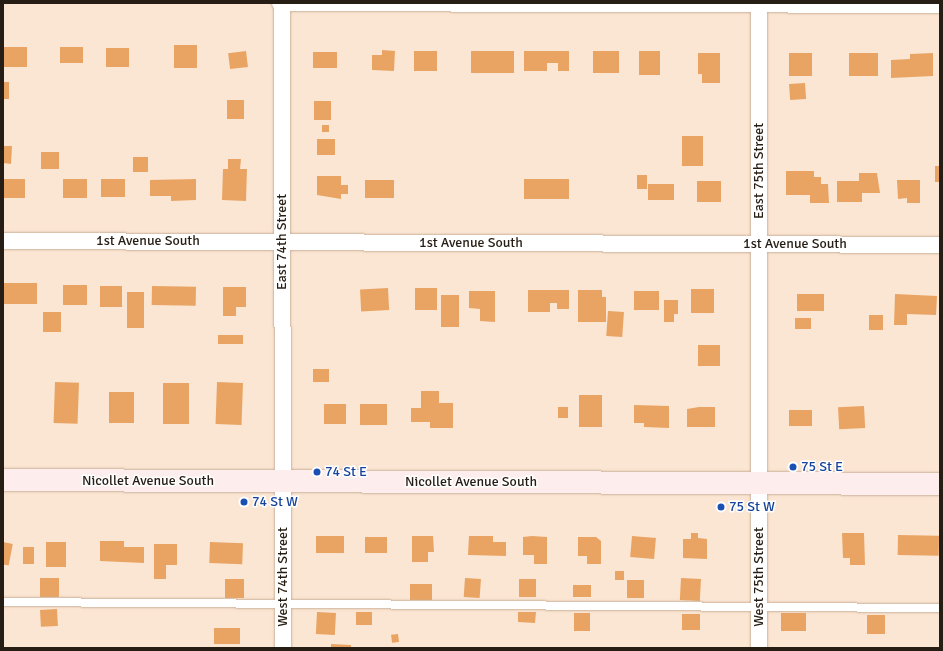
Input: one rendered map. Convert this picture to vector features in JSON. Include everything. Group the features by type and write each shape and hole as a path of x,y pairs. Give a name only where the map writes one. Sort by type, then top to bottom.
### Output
{"main road":[{"name":"Nicollet Avenue South","path":"3,480 940,484"}],"street":[{"path":"281,3 940,5"},
{"name":"East 74th Street","path":"281,3 283,482"},
{"name":"East 75th Street","path":"759,4 759,483"},
{"name":"1st Avenue South","path":"3,240 940,245"},
{"name":"West 74th Street","path":"283,482 283,648"},
{"name":"West 75th Street","path":"759,483 759,648"}],"lane":[{"path":"3,602 940,608"}],"building":[{"path":"174,45 197,45 197,68 174,68"},
{"path":"3,47 27,47 27,67 3,67"},
{"path":"60,47 83,47 83,63 60,63"},
{"path":"106,48 129,48 129,67 106,67"},
{"path":"382,50 395,51 394,71 372,70 372,55 382,55"},
{"path":"246,51 248,67 230,69 228,53"},
{"path":"414,51 437,51 437,71 414,71"},
{"path":"471,51 514,51 514,73 471,73"},
{"path":"524,51 569,51 569,71 558,71 558,63 547,63 547,71 524,71"},
{"path":"593,51 619,51 619,73 593,73"},
{"path":"639,51 660,51 660,75 639,75"},
{"path":"313,52 337,52 337,68 313,68"},
{"path":"698,53 720,53 720,83 702,83 702,74 698,74"},
{"path":"789,53 812,53 812,76 789,76"},
{"path":"849,53 878,53 878,76 849,76"},
{"path":"933,53 933,76 891,78 891,60 910,59 910,54"},
{"path":"3,82 9,82 9,99 3,99"},
{"path":"805,83 806,99 790,100 789,84"},
{"path":"227,100 244,100 244,119 227,119"},
{"path":"314,101 331,101 331,120 314,120"},
{"path":"322,125 329,125 329,132 322,132"},
{"path":"682,136 703,136 703,166 682,166"},
{"path":"317,139 335,139 335,155 317,155"},
{"path":"3,146 12,146 11,164 3,163"},
{"path":"41,152 59,152 59,169 41,169"},
{"path":"133,157 148,157 148,172 133,172"},
{"path":"228,159 241,159 240,169 247,169 246,201 222,200 223,169 228,169"},
{"path":"935,166 940,166 940,182 935,182"},
{"path":"786,171 814,171 814,177 821,177 821,184 828,184 829,203 810,203 810,195 786,195"},
{"path":"859,173 877,173 880,193 862,193 862,202 837,202 837,181 859,181"},
{"path":"637,175 647,175 647,189 637,189"},
{"path":"317,176 341,176 341,185 348,185 348,194 341,194 341,199 317,195"},
{"path":"3,179 25,179 25,198 3,198"},
{"path":"63,179 87,179 87,198 63,198"},
{"path":"101,179 125,179 125,197 101,197"},
{"path":"196,179 196,200 171,201 171,196 150,196 150,180"},
{"path":"524,179 569,179 569,199 524,199"},
{"path":"365,180 394,180 394,198 365,198"},
{"path":"897,180 920,180 920,203 907,203 907,198 898,199"},
{"path":"697,181 721,181 721,202 697,202"},
{"path":"648,184 674,184 674,200 648,200"},
{"path":"3,283 37,283 37,304 3,304"},
{"path":"63,285 87,285 87,305 63,305"},
{"path":"100,286 122,286 122,307 100,307"},
{"path":"152,286 196,287 196,306 152,305"},
{"path":"223,287 246,287 246,307 236,307 236,316 223,316"},
{"path":"388,288 389,310 361,311 360,289"},
{"path":"415,288 437,288 437,310 415,310"},
{"path":"691,289 714,289 714,313 691,313"},
{"path":"528,290 569,290 569,309 557,309 557,303 550,303 550,312 528,312"},
{"path":"578,290 602,290 602,297 606,297 606,322 578,322"},
{"path":"469,291 495,291 495,322 480,321 480,309 469,308"},
{"path":"634,291 659,291 659,310 634,310"},
{"path":"127,292 144,292 144,328 127,328"},
{"path":"797,294 824,294 824,311 797,311"},
{"path":"895,294 937,296 936,315 907,314 907,325 894,325"},
{"path":"441,295 459,295 459,327 441,327"},
{"path":"664,300 678,300 678,314 674,314 674,322 664,322"},
{"path":"608,311 624,312 622,337 606,336"},
{"path":"43,312 61,312 61,332 43,332"},
{"path":"869,315 883,315 883,330 869,330"},
{"path":"795,318 811,318 811,329 795,329"},
{"path":"218,335 243,335 243,344 218,344"},
{"path":"698,345 720,345 720,366 698,366"},
{"path":"313,369 329,369 329,382 313,382"},
{"path":"55,382 79,383 78,424 54,423"},
{"path":"217,382 243,383 242,425 216,424"},
{"path":"163,383 189,383 189,424 163,424"},
{"path":"421,391 439,391 439,403 453,403 453,428 430,428 430,422 411,422 411,408 421,408"},
{"path":"109,392 134,392 134,423 109,423"},
{"path":"579,395 602,395 602,427 579,427"},
{"path":"324,404 346,404 346,424 324,424"},
{"path":"360,404 387,404 387,425 360,425"},
{"path":"634,405 669,406 669,428 644,427 644,423 634,423"},
{"path":"864,406 865,428 839,429 838,407"},
{"path":"558,407 568,407 568,418 558,418"},
{"path":"715,407 715,427 687,427 687,409"},
{"path":"789,410 812,410 812,426 789,426"},
{"path":"691,533 698,533 698,538 707,539 707,559 683,558 683,539 691,539"},
{"path":"842,533 864,533 865,565 850,565 850,558 843,558"},
{"path":"898,535 939,536 939,556 898,555"},
{"path":"316,536 344,536 344,553 316,553"},
{"path":"412,536 433,536 434,552 428,552 428,562 412,562"},
{"path":"469,536 493,536 493,542 506,542 506,556 468,555"},
{"path":"632,536 656,538 654,559 630,557"},
{"path":"365,537 387,537 387,553 365,553"},
{"path":"523,537 547,537 547,564 534,564 534,555 523,555"},
{"path":"578,537 596,537 601,541 601,564 587,564 587,556 578,556"},
{"path":"100,541 124,541 124,547 144,547 144,563 100,561"},
{"path":"3,542 13,544 9,566 3,564"},
{"path":"46,542 66,542 66,567 46,567"},
{"path":"210,542 243,543 242,564 209,563"},
{"path":"154,544 177,544 177,565 166,565 166,579 154,579"},
{"path":"23,547 34,547 34,564 23,564"},
{"path":"615,571 624,571 624,580 615,580"},
{"path":"40,578 59,578 59,597 40,597"},
{"path":"465,578 481,579 480,598 464,597"},
{"path":"681,578 701,579 700,601 680,600"},
{"path":"225,579 244,579 244,598 225,598"},
{"path":"519,579 536,579 536,597 519,597"},
{"path":"627,580 644,580 644,598 627,598"},
{"path":"410,584 432,584 432,600 410,600"},
{"path":"573,585 591,585 591,597 573,597"},
{"path":"57,609 58,626 41,627 40,610"},
{"path":"317,612 336,613 335,635 316,634"},
{"path":"356,612 372,612 372,625 356,625"},
{"path":"518,612 536,612 535,623 518,622"},
{"path":"574,613 590,613 590,631 574,631"},
{"path":"781,613 806,613 806,631 781,631"},
{"path":"682,614 700,614 700,630 682,630"},
{"path":"867,615 885,615 885,634 867,634"},
{"path":"214,628 240,628 240,644 214,644"},
{"path":"398,634 399,642 392,643 391,635"},
{"path":"331,644 351,645 351,648 331,648"}],"place":[{"name":"75 St E","path":"793,467"},
{"name":"74 St E","path":"317,472"},
{"name":"74 St W","path":"244,502"},
{"name":"75 St W","path":"721,507"}]}
